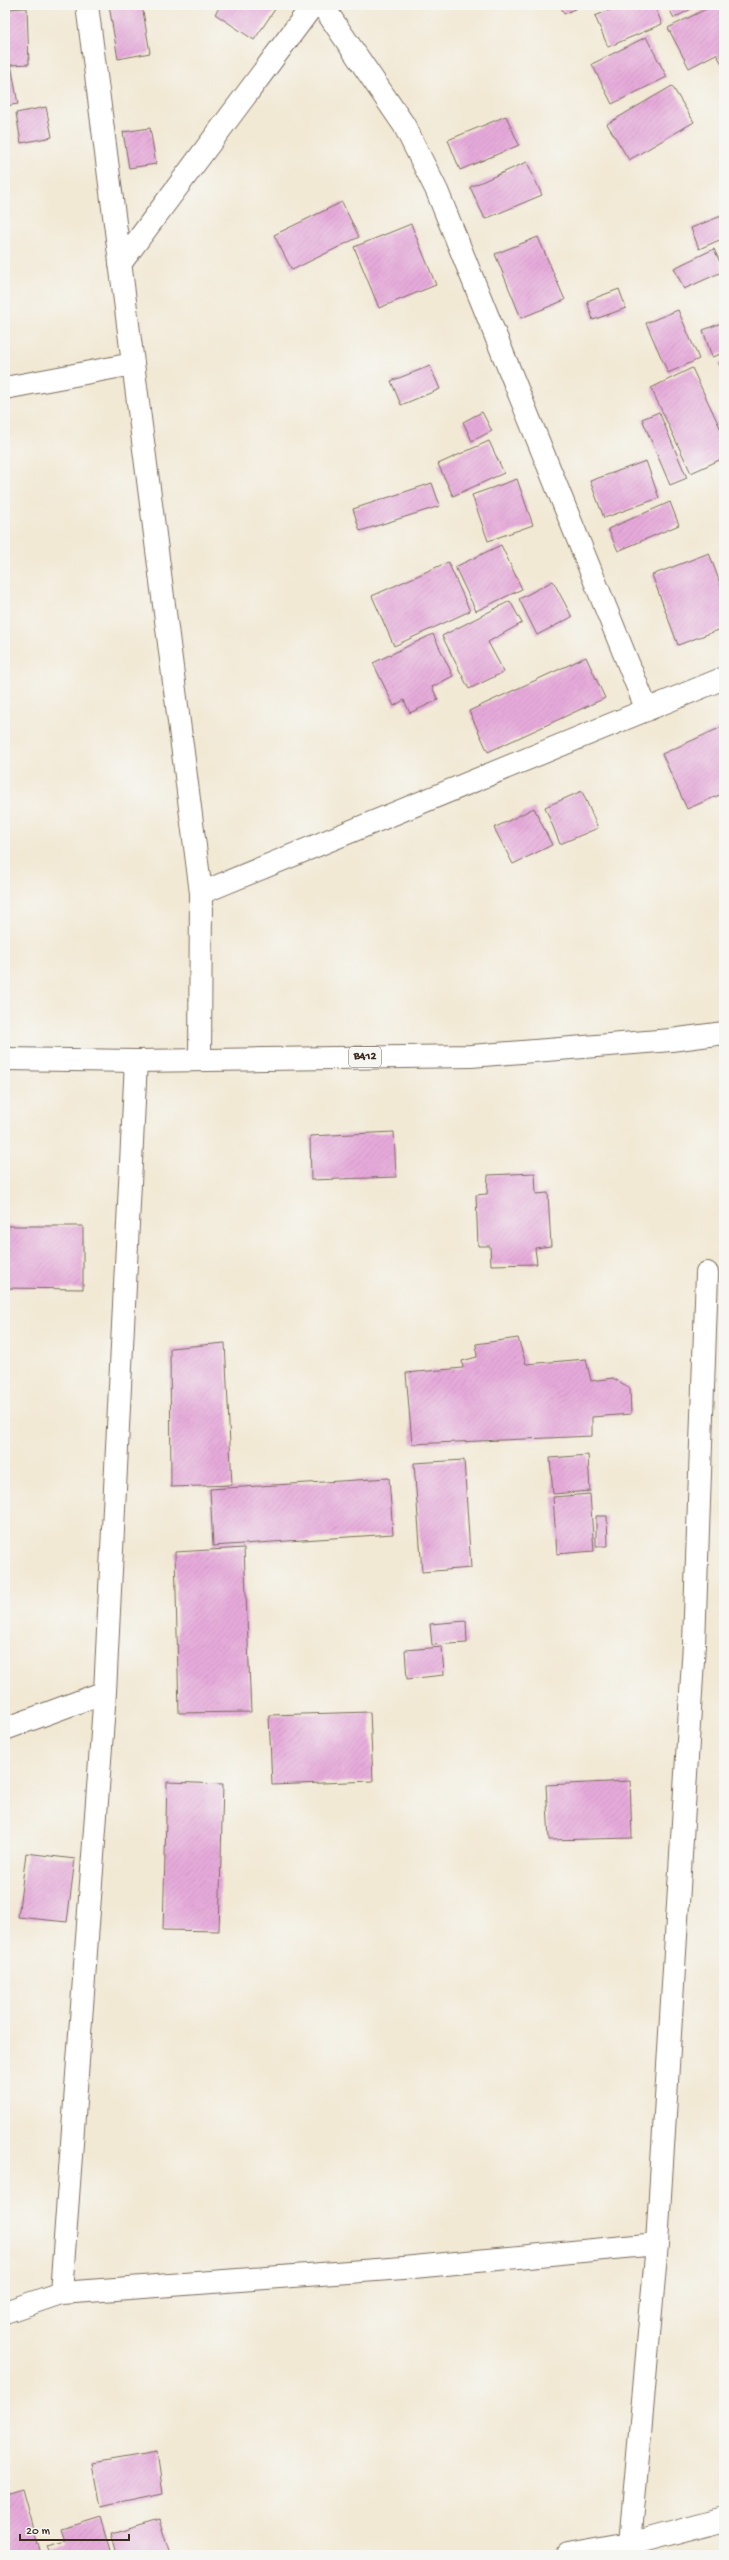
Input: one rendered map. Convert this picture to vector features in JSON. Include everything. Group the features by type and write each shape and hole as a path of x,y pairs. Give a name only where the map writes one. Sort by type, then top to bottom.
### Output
{"street":[{"path":"87,5 201,893 200,1059"},
{"path":"120,264 314,5"},
{"path":"322,5 404,125 437,191 646,710"},
{"path":"5,388 133,364"},
{"path":"201,893 724,678"},
{"name":"B412","path":"5,1059 136,1061 471,1056 671,1040 724,1033"},
{"path":"61,2293 105,1692 136,1061"},
{"path":"629,2549 658,2244 694,1644 707,1273"},
{"path":"5,1729 105,1692"},
{"path":"5,2312 61,2293 404,2268 658,2244"},
{"path":"568,2555 629,2549 724,2519"}],"building":[{"path":"109,5 142,5 150,53 118,59"},
{"path":"221,5 278,5 254,40 215,14"},
{"path":"560,5 583,5 564,14"},
{"path":"622,5 654,5 662,24 608,47 595,16"},
{"path":"667,5 699,5 674,18"},
{"path":"714,5 724,5 724,67 716,54 689,68 668,28"},
{"path":"27,8 29,64 11,65 18,104 5,106 5,9"},
{"path":"646,37 667,77 612,104 592,64"},
{"path":"672,86 694,122 629,160 607,124"},
{"path":"46,107 52,137 21,143 16,113"},
{"path":"506,116 519,145 460,170 448,140"},
{"path":"150,128 156,164 129,168 123,132"},
{"path":"527,162 542,195 485,219 470,187"},
{"path":"342,202 359,237 292,270 274,235"},
{"path":"724,215 724,238 699,249 691,228"},
{"path":"411,224 436,285 379,308 354,247"},
{"path":"538,237 565,300 521,318 495,254"},
{"path":"714,249 724,271 684,289 674,268"},
{"path":"619,289 626,308 593,320 587,301"},
{"path":"678,310 699,359 668,373 646,323"},
{"path":"724,322 724,353 712,357 703,330"},
{"path":"724,361 724,375 719,363"},
{"path":"430,366 440,389 401,405 391,381"},
{"path":"692,368 724,436 724,458 691,473 651,388"},
{"path":"482,412 492,431 472,441 463,422"},
{"path":"659,412 687,478 670,485 642,419"},
{"path":"489,441 504,473 453,496 438,464"},
{"path":"646,461 659,498 604,518 590,481"},
{"path":"517,479 533,525 488,541 472,495"},
{"path":"432,483 440,506 360,531 353,509"},
{"path":"670,502 679,525 618,551 608,529"},
{"path":"501,545 522,589 476,611 455,567"},
{"path":"709,553 724,594 724,628 678,645 652,575"},
{"path":"448,562 470,611 394,646 372,596"},
{"path":"553,581 572,617 537,635 519,599"},
{"path":"510,601 522,623 488,642 504,672 469,689 442,636"},
{"path":"433,634 453,676 432,687 438,700 410,713 404,700 394,706 373,663"},
{"path":"586,657 605,698 488,752 469,711"},
{"path":"724,726 724,793 687,809 662,754"},
{"path":"582,791 598,828 560,844 545,807"},
{"path":"534,808 552,845 513,864 494,828"},
{"path":"394,1132 396,1177 311,1180 310,1136"},
{"path":"535,1173 536,1194 548,1193 551,1246 535,1248 537,1264 491,1265 490,1246 478,1246 476,1195 487,1194 488,1175"},
{"path":"5,1226 83,1226 83,1289 5,1288"},
{"path":"518,1338 526,1364 586,1359 591,1381 613,1378 630,1388 631,1414 592,1417 592,1436 412,1444 406,1373 463,1368 462,1361 477,1357 476,1344"},
{"path":"225,1343 232,1485 171,1487 170,1348"},
{"path":"588,1455 590,1491 553,1494 550,1458"},
{"path":"464,1460 471,1568 422,1572 414,1463"},
{"path":"389,1478 393,1534 213,1546 210,1489"},
{"path":"590,1494 594,1551 557,1554 553,1497"},
{"path":"596,1516 607,1516 608,1546 596,1546"},
{"path":"244,1548 251,1712 179,1713 175,1552"},
{"path":"466,1621 467,1643 432,1645 430,1624"},
{"path":"442,1647 444,1675 407,1679 405,1650"},
{"path":"370,1712 373,1781 272,1785 269,1715"},
{"path":"630,1781 632,1838 549,1840 546,1785"},
{"path":"167,1782 223,1784 219,1931 163,1930"},
{"path":"26,1853 75,1859 67,1922 18,1917"},
{"path":"157,2452 163,2494 100,2507 92,2463"},
{"path":"22,2489 40,2555 5,2555 5,2494"},
{"path":"101,2517 112,2555 50,2555 47,2546 66,2541 62,2529"},
{"path":"160,2519 171,2555 117,2555 111,2533"}]}
